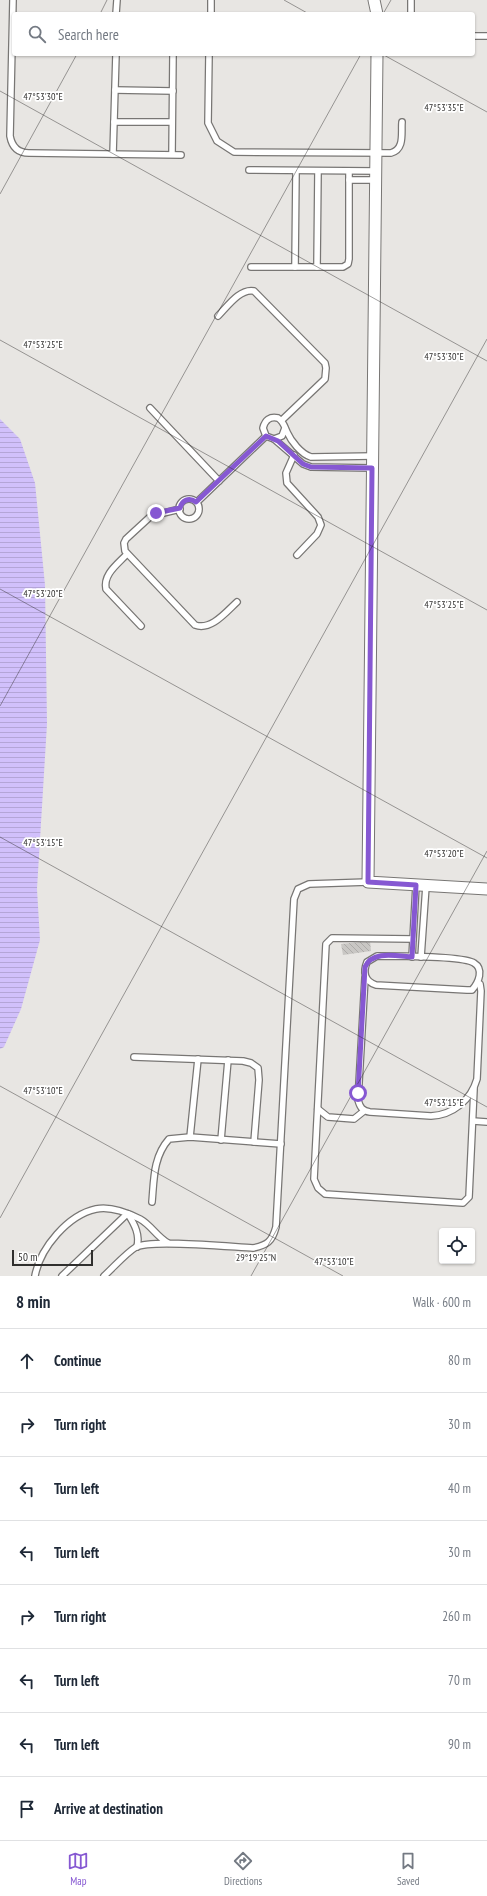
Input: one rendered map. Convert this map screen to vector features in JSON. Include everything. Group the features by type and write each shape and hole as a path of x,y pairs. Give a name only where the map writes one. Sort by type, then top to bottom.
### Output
{"street":[{"path":"377,56 368,882 487,889"}],"lane":[{"path":"13,0 13,12"},
{"path":"116,12 117,0"},
{"path":"210,12 211,0"},
{"path":"411,0 411,12"},
{"path":"475,36 487,36"},
{"path":"12,45 10,136 14,147 23,153 181,154"},
{"path":"113,154 116,56"},
{"path":"172,154 173,56"},
{"path":"209,56 208,123 217,141 227,149 240,153 391,153 398,149 401,142 402,122"},
{"path":"115,90 173,91"},
{"path":"114,122 172,122"},
{"path":"249,170 349,171 376,176"},
{"path":"295,267 296,171"},
{"path":"317,267 318,171"},
{"path":"251,267 343,268 349,262 349,171"},
{"path":"349,180 376,176"},
{"path":"218,316 241,293 249,290 254,291 324,363 326,373 325,378 282,420"},
{"path":"150,408 219,481"},
{"path":"372,468 316,468 303,464 274,439 266,436 263,428 266,420 274,417 282,420 292,440 305,454 311,458 373,456"},
{"path":"274,439 282,436 285,428"},
{"path":"196,502 266,436"},
{"path":"294,455 286,473 287,483 318,517 321,525 317,534 297,555"},
{"path":"186,500 194,500 199,509 198,513 193,518 189,519 182,516 180,508 186,500"},
{"path":"180,508 156,513 146,520 124,543 125,551 195,625 206,627 237,602"},
{"path":"127,554 109,574 106,579 106,589 141,626"},
{"path":"104,1276 137,1247 145,1245 170,1244 253,1248 264,1245 274,1237 276,1227 281,1144 294,899 298,889 309,884 368,882"},
{"path":"412,957 413,939 421,885"},
{"path":"421,885 421,957"},
{"path":"413,939 332,938 326,944 314,1179 318,1188 325,1194 463,1203 469,1196 474,1089 477,1079 481,991 480,984 478,983"},
{"path":"364,1111 358,1100 366,978 365,967 371,958 377,956 421,957 469,961 478,966 480,972 478,983 472,990 376,985 370,983 366,978"},
{"path":"134,1057 228,1060 251,1063 258,1068 259,1080 254,1142"},
{"path":"190,1137 198,1059"},
{"path":"221,1140 228,1060"},
{"path":"318,1109 328,1117 354,1119 364,1111 439,1116 459,1106 466,1100 474,1089"},
{"path":"473,1121 487,1122"},
{"path":"152,1202 156,1161 163,1146 170,1139 190,1137 281,1144"},
{"path":"35,1276 36,1267 43,1252 52,1240 81,1214 96,1209 110,1208 141,1220 160,1239 170,1244"},
{"path":"128,1214 137,1231 139,1239 137,1247"},
{"path":"62,1276 128,1214"}],"shaded area":[{"path":"0,419 20,439 35,483 45,585 47,724 37,889 40,940 21,1009 4,1047 0,1049"}],"building":[{"path":"370,941 371,951 343,955 341,944"}],"route":[{"path":"156,513 180,508 186,500 190,499 196,502 266,436 285,446 303,464 307,466 316,468 372,468 368,882 416,885 412,957 377,956 371,958 365,967 364,972 366,978 358,1093"}]}
